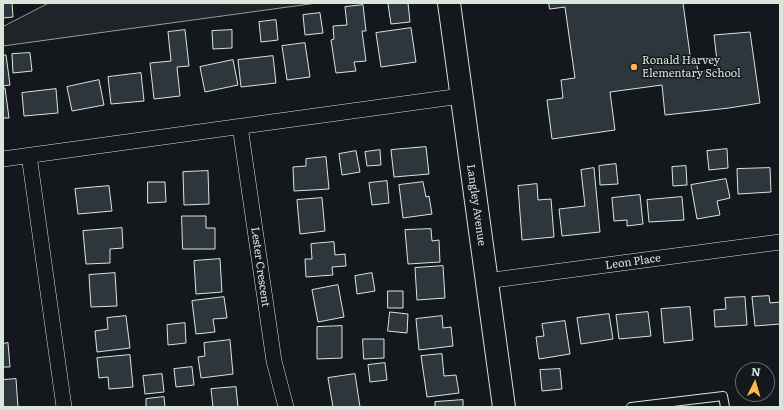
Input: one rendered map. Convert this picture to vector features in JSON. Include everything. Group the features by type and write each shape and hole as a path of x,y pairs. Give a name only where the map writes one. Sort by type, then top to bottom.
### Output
{"street":[{"name":"Langley Avenue","path":"448,3 504,407"},
{"path":"3,159 461,96"},
{"name":"Lester Crescent","path":"240,126 274,361 286,407"},
{"path":"30,155 64,407"},
{"name":"Leon Place","path":"486,281 780,242"}],"lane":[{"path":"631,407 723,396 725,407"}],"shaded area":[{"path":"49,3 317,3 3,46 3,27"}],"building":[{"path":"3,3 12,3 13,17 3,18"},
{"path":"408,3 410,22 391,24 388,4"},
{"path":"549,3 683,3 691,62 696,61 698,71 718,70 714,35 750,32 760,103 665,115 662,85 610,92 615,130 552,139 547,100 563,98 561,80 575,78 565,7 550,9"},
{"path":"363,5 366,31 362,31 366,61 354,62 356,71 336,73 331,40 334,39 333,26 347,25 345,7"},
{"path":"320,13 323,33 305,35 303,15"},
{"path":"276,20 278,40 261,42 259,22"},
{"path":"411,28 416,62 381,67 376,33"},
{"path":"185,30 189,66 177,67 180,96 154,99 150,63 171,61 168,32"},
{"path":"232,30 232,48 213,49 212,31"},
{"path":"305,43 310,77 287,80 282,46"},
{"path":"30,53 32,71 13,73 12,54"},
{"path":"3,55 6,55 10,85 3,86"},
{"path":"273,56 276,83 241,87 238,60"},
{"path":"233,60 238,85 205,92 200,67"},
{"path":"141,73 144,101 111,104 108,77"},
{"path":"99,80 104,105 72,111 67,87"},
{"path":"3,88 5,88 9,118 3,118"},
{"path":"56,89 58,113 24,116 22,93"},
{"path":"426,147 429,174 394,177 391,150"},
{"path":"727,149 728,168 709,170 707,151"},
{"path":"380,150 381,165 367,166 365,152"},
{"path":"356,151 360,172 342,175 339,154"},
{"path":"326,157 329,189 294,191 293,167 306,166 306,159"},
{"path":"616,164 618,184 600,185 599,166"},
{"path":"686,166 687,185 673,186 672,167"},
{"path":"594,168 600,232 562,236 559,209 585,206 581,170"},
{"path":"770,168 771,192 738,194 737,169"},
{"path":"208,171 209,204 184,205 183,172"},
{"path":"726,179 730,198 717,201 720,215 697,219 691,185"},
{"path":"387,181 389,203 372,205 369,183"},
{"path":"148,182 165,182 166,202 148,203"},
{"path":"423,182 426,197 429,196 432,214 403,218 399,185"},
{"path":"537,184 538,200 551,199 554,237 522,240 518,186"},
{"path":"109,186 112,211 78,214 75,189"},
{"path":"640,195 643,224 627,226 627,220 614,221 612,198"},
{"path":"682,197 684,220 649,222 647,200"},
{"path":"322,198 325,231 300,234 297,200"},
{"path":"182,216 206,216 206,228 215,228 215,249 183,249"},
{"path":"122,228 123,248 110,249 110,263 86,264 83,231"},
{"path":"431,229 432,241 439,240 440,262 408,264 405,230"},
{"path":"334,242 335,255 345,254 346,266 332,267 333,275 306,277 305,259 312,259 311,244"},
{"path":"220,259 222,292 196,294 194,261"},
{"path":"443,266 445,298 417,300 415,268"},
{"path":"115,273 117,306 91,307 89,275"},
{"path":"372,273 375,291 357,294 355,276"},
{"path":"338,285 344,317 318,322 312,290"},
{"path":"388,291 403,291 403,308 388,308"},
{"path":"769,296 770,303 780,302 780,324 755,326 752,297"},
{"path":"224,297 227,318 213,319 215,332 196,334 192,301"},
{"path":"745,297 747,325 715,327 714,310 726,309 725,298"},
{"path":"690,307 693,340 664,343 661,309"},
{"path":"390,312 408,314 407,333 388,331"},
{"path":"648,312 651,336 619,339 616,315"},
{"path":"609,314 613,339 581,344 577,318"},
{"path":"126,316 130,348 97,352 95,331 108,329 107,318"},
{"path":"442,316 443,328 451,327 453,346 419,350 416,319"},
{"path":"565,321 570,354 539,359 536,337 544,336 542,324"},
{"path":"185,323 186,343 168,345 167,325"},
{"path":"342,326 342,358 317,359 317,327"},
{"path":"363,339 384,339 384,358 364,359"},
{"path":"230,340 233,374 201,378 198,357 205,356 204,343"},
{"path":"8,343 10,367 3,367 3,344"},
{"path":"442,354 444,376 456,375 459,393 427,397 421,356"},
{"path":"130,355 133,387 109,389 108,377 99,378 97,358"},
{"path":"385,363 387,380 370,382 368,365"},
{"path":"192,367 194,385 176,387 174,369"},
{"path":"560,369 562,389 542,391 540,370"},
{"path":"162,374 164,392 145,394 143,376"},
{"path":"355,374 360,407 333,407 328,378"},
{"path":"16,379 18,407 3,407 3,380"},
{"path":"236,387 238,407 213,407 211,389"},
{"path":"164,397 165,407 146,407 146,399"},
{"path":"463,400 463,407 435,407 435,402"}],"place":[{"name":"Ronald Harvey Elementary School","path":"634,67"}]}
